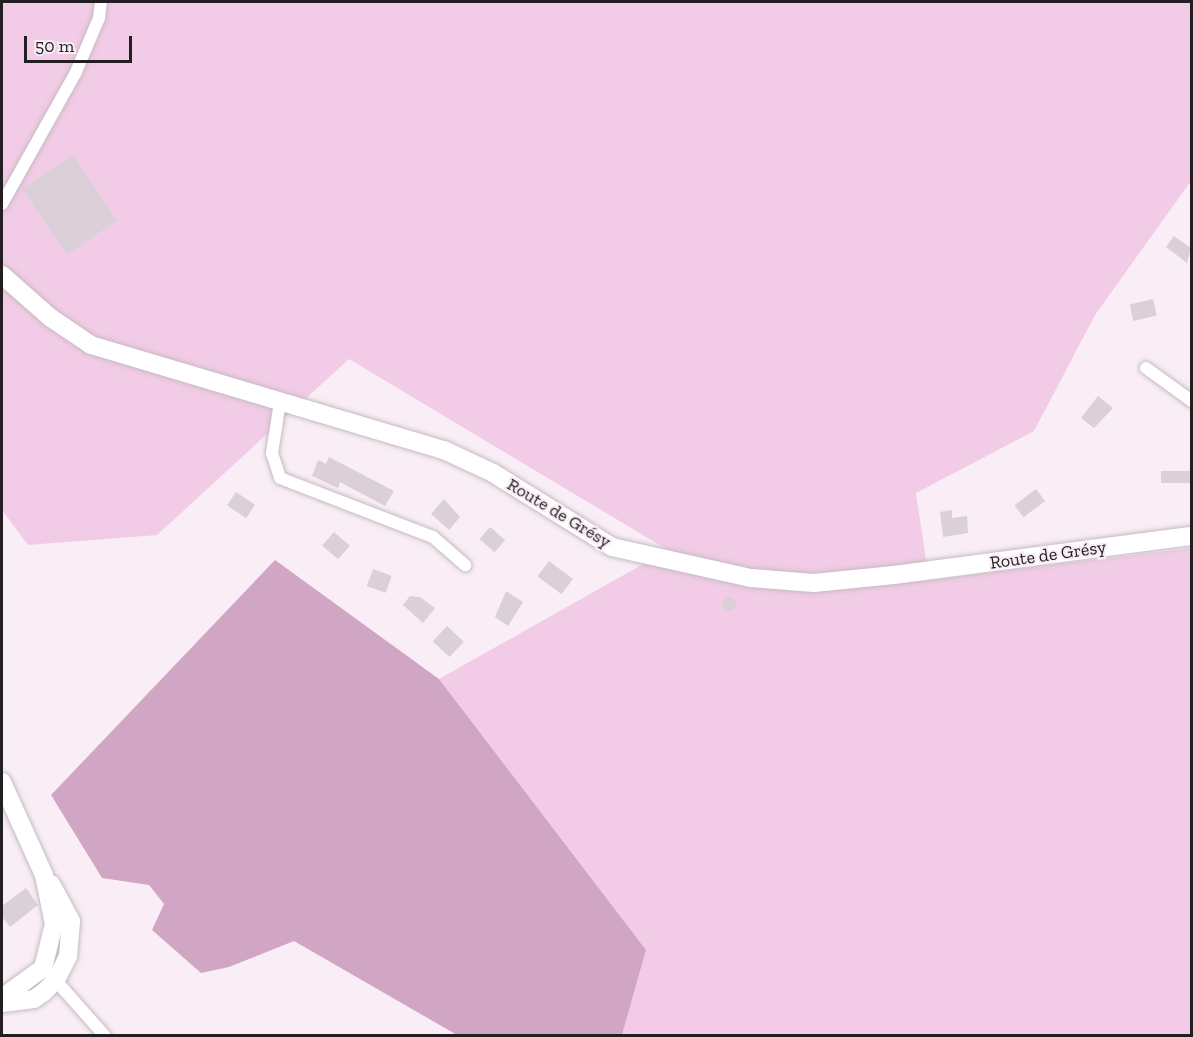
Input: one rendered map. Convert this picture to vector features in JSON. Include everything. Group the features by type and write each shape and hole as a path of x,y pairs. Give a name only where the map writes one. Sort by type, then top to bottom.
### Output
{"main road":[{"name":"Route de Grésy","path":"2,275 60,325 91,345 444,450 493,473 612,547 751,578 814,583 1191,536"},
{"path":"2,782 44,875 71,921 68,956 50,974 34,999 2,1003"},
{"path":"2,998 50,974"}],"street":[{"path":"2,204 76,72 99,18 101,2"},
{"path":"1146,368 1191,401"},
{"path":"280,402 272,453 280,478 433,537 465,565"},
{"path":"50,974 105,1035"}],"shaded area":[{"path":"2,2 1191,2 1191,181 1095,315 1034,431 916,493 929,580 1191,548 1191,1035 622,1035 646,950 439,679 668,550 349,359 157,535 28,545 2,510"},
{"path":"275,560 439,679 646,950 622,1035 457,1035 294,941 229,967 201,973 152,930 164,904 149,885 102,878 51,795"}],"building":[{"path":"73,155 117,220 67,255 22,189"},
{"path":"1174,236 1191,248 1187,263 1166,247"},
{"path":"1153,299 1157,316 1133,321 1130,304"},
{"path":"1098,396 1113,408 1094,428 1081,418"},
{"path":"329,457 394,491 385,506 340,482 338,488 312,476 318,460 326,464"},
{"path":"1161,471 1191,471 1191,483 1161,483"},
{"path":"1036,489 1045,501 1023,517 1014,505"},
{"path":"236,492 255,505 246,518 227,505"},
{"path":"444,499 460,517 449,530 431,514"},
{"path":"952,510 952,518 967,516 968,533 943,537 940,512"},
{"path":"490,527 505,540 495,552 480,539"},
{"path":"334,532 350,546 338,559 322,546"},
{"path":"549,561 573,579 562,594 538,576"},
{"path":"373,569 392,576 386,593 367,586"},
{"path":"506,591 523,602 508,626 495,617"},
{"path":"410,596 420,597 435,608 423,623 403,605"},
{"path":"729,597 734,599 736,604 734,609 729,611 724,609 722,604 724,599"},
{"path":"447,626 464,642 449,657 433,641"},
{"path":"26,888 38,905 10,927 2,917 2,906"}]}
